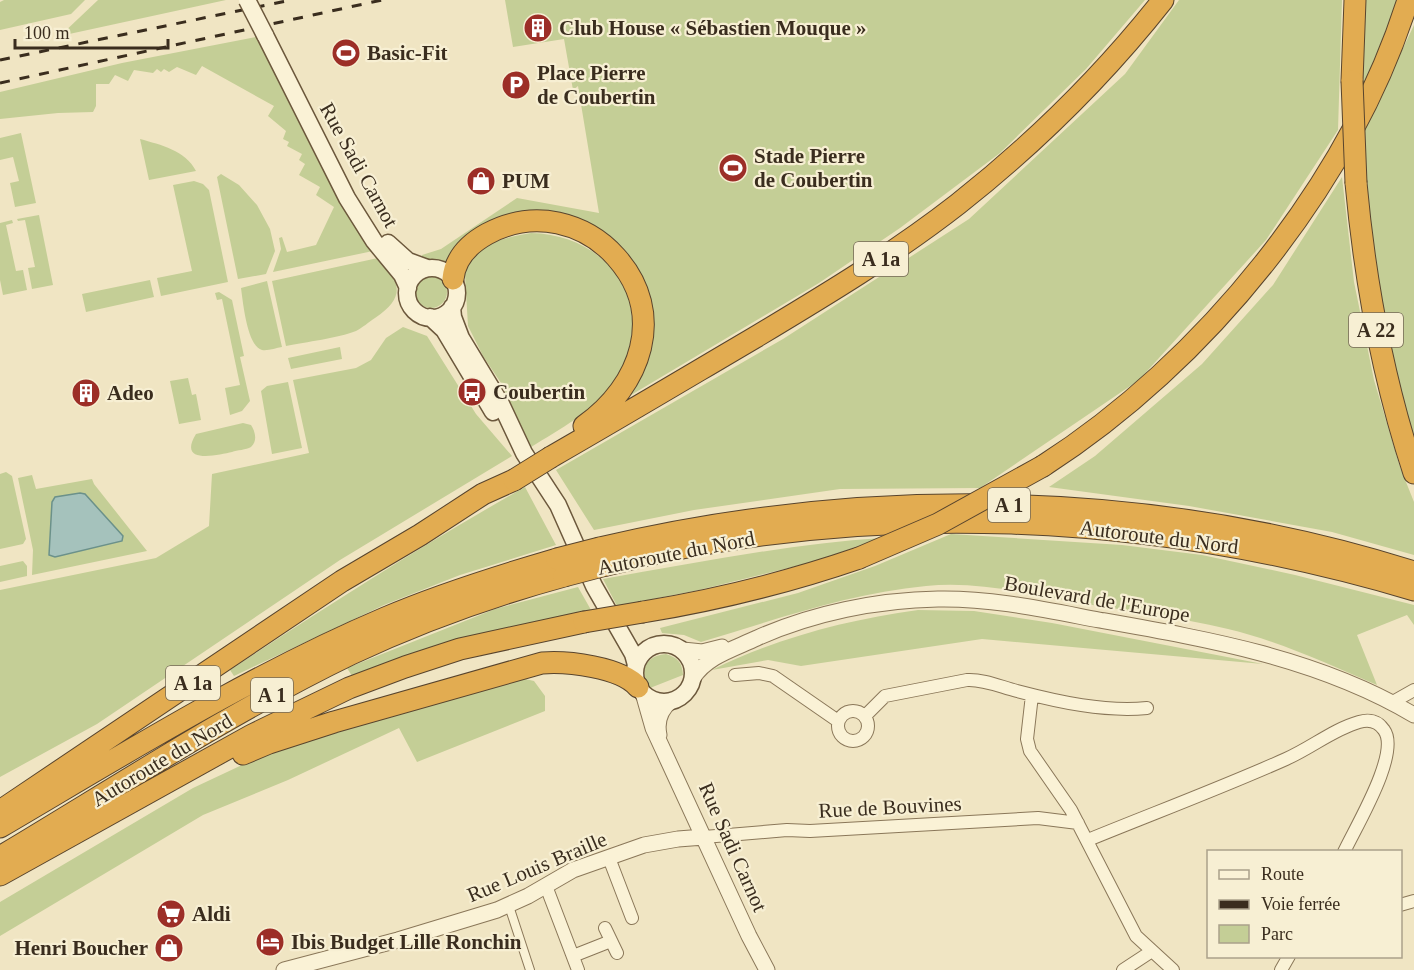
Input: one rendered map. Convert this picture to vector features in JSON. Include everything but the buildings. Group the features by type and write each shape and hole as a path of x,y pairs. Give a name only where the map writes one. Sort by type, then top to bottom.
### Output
{"highway":[{"name":"A 1a","path":"0,811 342,581 420,535 512,476 816,301 868,268 942,216 1043,131 1129,42 1163,0"},
{"name":"A 22","path":"1354,0 1352,81 1356,183 1366,269 1378,338 1396,413 1414,473"},
{"path":"0,875 252,735 349,688 424,660 460,650 584,622 750,590 809,574 859,558 946,520 1043,466 1093,432 1170,367 1210,326 1275,249 1292,226 1347,137 1378,75 1408,0"},
{"path":"453,279 459,259 480,238 508,225 540,221 569,226 598,240 619,260 633,281 641,303 644,328 640,351 632,374 618,395 600,414 549,454"},
{"name":"Autoroute du Nord","path":"0,827 213,703 384,618 437,597 603,557 691,529 791,515 929,505 1010,505 1110,511 1218,525 1288,538 1414,572"},
{"name":"Autoroute du Nord","path":"603,557 809,531 926,523 1011,523 1108,529 1225,544 1314,563 1414,590"},
{"name":"Autoroute du Nord","path":"0,857 240,713 348,655 440,616 506,593 561,567"},
{"path":"77,832 268,743 533,665 559,663 616,672 628,677 641,690"}],"main road":[{"name":"Rue Sadi Carnot","path":"247,0 347,198 374,241 402,275 408,288"},
{"name":"Rue Sadi Carnot","path":"294,92 388,243 408,261 427,268"},
{"path":"452,307 445,314 430,317 421,315 408,299 408,288 414,275 427,268 441,270 453,279 457,291 452,307 453,317 461,338 501,404 524,453"},
{"path":"430,317 444,330 505,431 524,453 558,505 594,586 614,621 633,654 636,665 635,678 641,690 656,700 671,701 684,694 693,678 692,664 683,650 669,644 657,644 634,637 614,621"},
{"path":"636,665 644,652 657,644"}],"street":[{"name":"Boulevard de l'Europe","path":"683,650 702,652 762,636 809,619 866,606 927,599 991,601 1227,644 1280,658 1391,703 1414,715"},
{"name":"Boulevard de l'Europe","path":"693,678 708,661 762,636"},
{"path":"735,675 759,673 773,676 838,721"},
{"path":"864,716 885,696 967,680 977,680 1032,695 1112,710 1147,708"},
{"name":"Rue Sadi Carnot","path":"641,690 652,724 767,970"},
{"path":"1391,703 1414,690"},
{"path":"1032,695 1027,739 1030,751 1088,840 1133,930 1173,970"},
{"name":"Rue Sadi Carnot","path":"661,740 658,729 659,717 671,701"},
{"path":"848,711 859,712 867,722 867,732 856,740 847,740 842,736 838,721 848,711"},
{"path":"1088,840 1288,759 1359,722 1375,722 1386,732 1388,749 1382,771 1345,850"},
{"name":"Rue de Bouvines","path":"704,837 1038,818 1078,823"},
{"name":"Rue Louis Braille","path":"284,970 398,940 509,906 573,870 652,843 704,837"},
{"path":"609,858 632,918"},
{"path":"546,886 578,970"},
{"path":"509,906 530,970"},
{"path":"605,928 617,954"},
{"path":"573,956 611,941"},
{"path":"1123,970 1152,951"}],"green space":[{"path":"4,0 85,0 71,14 0,30 0,2"},
{"path":"98,0 226,0 60,36"},
{"name":"Stade Pierre de Coubertin","path":"505,0 1145,0 1086,69 1000,153 900,228 819,283 621,401 647,349 623,254 538,215 451,262 421,261 422,255 441,249 517,198 599,213 578,86 573,90 564,39 513,47"},
{"path":"1179,0 1342,0 1338,130 1266,240 1139,380 980,488 840,489 694,510 594,530 556,470 783,339 969,219 1125,74"},
{"path":"1364,0 1398,0 1360,95"},
{"path":"1414,25 1414,439 1391,353 1380,297 1367,211 1361,137"},
{"path":"256,37 323,170 373,251 273,272 281,249 279,238 282,237 287,252 316,245 334,207 316,195 320,187 299,175 305,164 299,160 302,154 287,146 289,142 283,139 286,131 268,116 274,106 202,66 196,75 177,67 169,72 164,69 161,72 157,69 153,73 134,70 128,81 115,75 109,84 96,84 96,106 93,112 0,119 0,92 122,63"},
{"path":"21,133 36,203 15,207 10,183 19,181 13,157 0,160 0,138"},
{"path":"140,139 179,153 196,171 149,180"},
{"path":"221,174 239,185 257,205 270,229 275,251 266,274 238,279 217,177"},
{"path":"1342,177 1354,282 1374,380 1400,467 1414,502 1414,555 1332,532 1189,506 1049,487 1095,456 1202,364 1273,285"},
{"path":"194,181 203,184 209,190 228,282 161,296 157,278 192,271 173,185"},
{"path":"39,215 53,285 32,289 28,268 35,267 25,220 18,221 17,219"},
{"path":"12,220 13,223 6,225 16,271 23,270 27,290 3,295 0,280 0,223"},
{"path":"531,233 560,237 586,247 606,263 621,282 630,305 632,330 627,356 605,393 586,411 531,447 501,383 483,356 468,326 465,275 468,264 481,249 500,240"},
{"path":"378,258 392,275 397,289 392,303 385,310 356,331 286,346 272,281"},
{"path":"431,276 442,281 447,292 442,303 431,308 420,303 415,292 420,281"},
{"path":"150,280 154,297 86,312 82,294"},
{"path":"267,281 282,347 262,350 257,347 249,332 241,288"},
{"path":"219,292 232,300 244,356 240,357 250,401 242,411 230,415 225,388 240,385 222,299 217,300 215,293"},
{"path":"403,327 427,336 476,414 512,456 340,560 97,724 0,777 0,590 156,558 209,526 212,474 309,453 293,380 356,368 371,360 386,338"},
{"path":"340,347 342,359 291,369 288,358"},
{"path":"188,378 192,395 196,394 201,420 179,424 170,381"},
{"path":"288,382 302,448 272,454 261,391 267,386"},
{"path":"243,423 251,425 254,430 255,439 251,447 209,456 195,454 192,450 196,434"},
{"path":"6,472 12,476 26,539 23,544 0,549 0,474"},
{"path":"32,475 36,489 92,479 147,551 32,575 33,550 18,478"},
{"path":"525,487 556,545 460,575 384,605 234,676 230,670 376,576"},
{"path":"951,534 1122,545 1202,555 1295,575 1414,605 1414,625 1407,615 1357,635 1377,685 1285,646 1228,629 982,586 926,586 869,595 812,608 701,642 684,635 662,633 660,628 798,593 875,566"},
{"path":"882,538 813,562 699,590 617,606 603,579 777,549"},
{"path":"23,561 27,566 27,576 0,582 0,566"},
{"path":"578,587 591,610 443,645 352,676 347,668 495,609"},
{"path":"918,610 974,611 1052,623 1263,664 982,639 801,666 768,660 712,670 761,649 812,632 865,619"},
{"path":"666,654 679,661 683,675 650,688 644,676 646,665 653,658"},
{"path":"521,678 534,681 545,696 545,711 417,762 399,728 288,780 203,815 0,936 0,902 193,788 309,738"}],"water":[{"path":"85,494 123,536 122,541 55,557 49,555 52,502 55,497"}],"railway":[{"path":"0,60 291,0"},
{"path":"0,83 382,0"}],"place":[{"name":"Club House « Sébastien Mouque »","path":"538,28"},
{"name":"Basic-Fit","path":"346,53"},
{"name":"Place Pierre de Coubertin","path":"516,85"},
{"name":"Stade Pierre de Coubertin","path":"733,168"},
{"name":"PUM","path":"481,181"},
{"name":"Coubertin","path":"472,392"},
{"name":"Adeo","path":"86,393"},
{"name":"Aldi","path":"171,914"},
{"name":"Ibis Budget Lille Ronchin","path":"270,942"},
{"name":"Henri Boucher","path":"169,948"}]}
